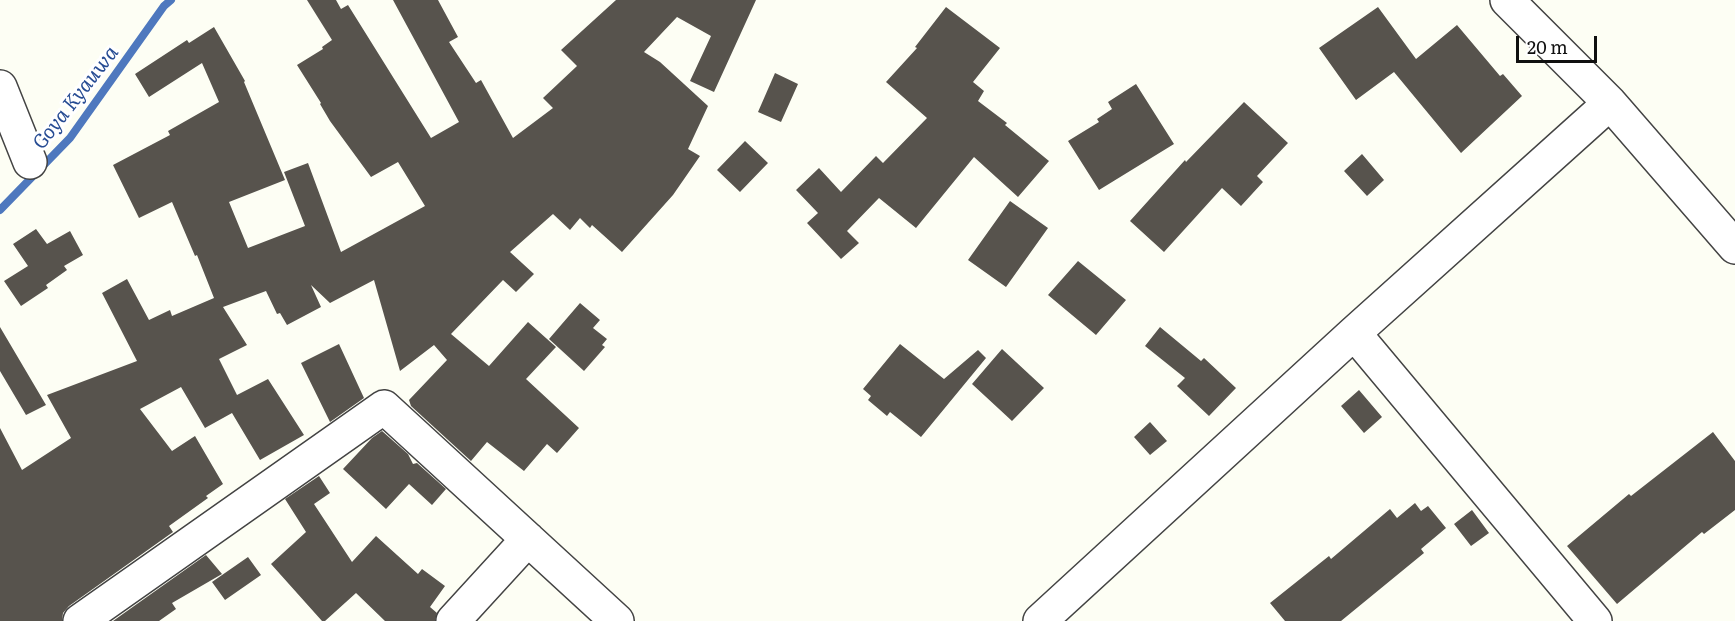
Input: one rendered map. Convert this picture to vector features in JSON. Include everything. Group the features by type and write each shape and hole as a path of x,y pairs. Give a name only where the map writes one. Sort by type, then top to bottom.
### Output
{"street":[{"path":"1507,0 1610,104 1735,247"},
{"path":"0,87 30,162"},
{"path":"1040,621 1354,333 1610,104"},
{"path":"1354,333 1595,621"},
{"path":"80,621 384,407 617,621"},
{"path":"453,621 528,539"}],"building":[{"path":"307,0 336,0 341,9 348,5 431,138 459,122 393,0 438,0 458,37 449,42 476,83 481,80 513,138 553,108 543,98 577,66 561,50 616,0 756,0 714,92 690,81 711,36 677,17 644,52 660,62 708,106 688,149 700,156 673,195 622,252 592,225 590,228 580,218 570,230 553,214 510,252 534,274 516,292 503,280 451,334 489,366 528,322 556,347 526,379 579,428 557,453 547,444 524,471 487,442 471,461 411,406 409,400 447,360 434,345 400,371 374,280 330,303 311,285 321,307 287,325 280,313 277,314 266,291 223,307 247,345 219,359 237,395 268,379 304,435 260,460 232,413 205,428 181,387 140,409 172,451 195,436 223,484 206,496 208,498 169,526 173,532 69,606 63,613 62,621 0,621 0,428 22,470 71,438 47,395 137,361 102,293 127,279 149,320 170,310 172,316 214,298 172,202 139,218 113,165 170,135 168,131 219,102 202,63 149,97 135,74 187,40 189,43 214,27 245,81 285,180 229,202 248,248 305,226 284,172 308,163 341,252 425,206 398,162 371,177 330,121 297,65 323,49 322,47 332,40"},
{"path":"946,7 1000,48 973,82 984,91 978,101 1007,123 1005,125 1049,161 1018,197 974,157 916,228 879,198 847,231 859,243 841,259 807,223 818,213 796,190 819,168 841,192 876,156 883,163 927,118 886,82 917,48 915,47"},
{"path":"1378,7 1416,59 1457,25 1500,76 1503,74 1522,96 1461,153 1394,72 1356,100 1319,48"},
{"path":"775,73 798,84 781,122 758,112"},
{"path":"1136,84 1174,144 1099,190 1068,141 1099,122 1097,119 1112,109 1108,102"},
{"path":"1244,102 1288,143 1257,176 1263,182 1241,206 1222,188 1164,252 1130,221 1185,160 1186,162"},
{"path":"745,141 768,163 740,192 717,170"},
{"path":"1362,154 1384,180 1367,196 1344,171"},
{"path":"1010,201 1048,228 1006,287 968,260"},
{"path":"36,229 47,244 70,231 83,255 64,266 67,270 46,285 48,288 21,306 4,281 28,266 13,244"},
{"path":"1078,261 1126,300 1096,335 1048,295"},
{"path":"580,303 600,320 593,328 607,339 602,345 605,347 584,371 549,339"},
{"path":"0,327 46,405 26,415 0,371"},
{"path":"1160,327 1201,361 1204,358 1236,388 1209,416 1177,386 1185,378 1145,346"},
{"path":"339,344 364,398 330,422 301,363"},
{"path":"900,344 944,379 978,350 986,358 921,437 890,412 887,416 868,400 871,396 863,389"},
{"path":"1002,349 1044,388 1012,421 972,384"},
{"path":"1359,390 1382,417 1364,433 1341,406"},
{"path":"1150,422 1167,441 1150,455 1134,437"},
{"path":"382,431 408,454 413,464 417,463 446,489 432,505 409,484 386,509 343,469 372,438"},
{"path":"1713,432 1735,461 1735,510 1704,534 1702,532 1617,604 1567,546 1629,494 1631,496"},
{"path":"319,476 330,493 314,504 352,562 376,536 418,574 422,569 445,586 430,607 437,613 435,621 385,621 356,593 325,621 322,621 271,564 306,532 285,499"},
{"path":"1415,503 1421,511 1428,506 1446,528 1421,549 1424,553 1341,621 1285,621 1270,603 1329,556 1331,559 1390,509 1397,518"},
{"path":"1472,510 1489,533 1471,546 1454,524"},
{"path":"206,555 222,574 172,603 176,609 159,621 113,621"},
{"path":"248,557 261,575 225,600 212,582"}],"waterway":[{"name":"Goya Kyauwa","path":"0,210 70,138 164,6 171,0"}]}
